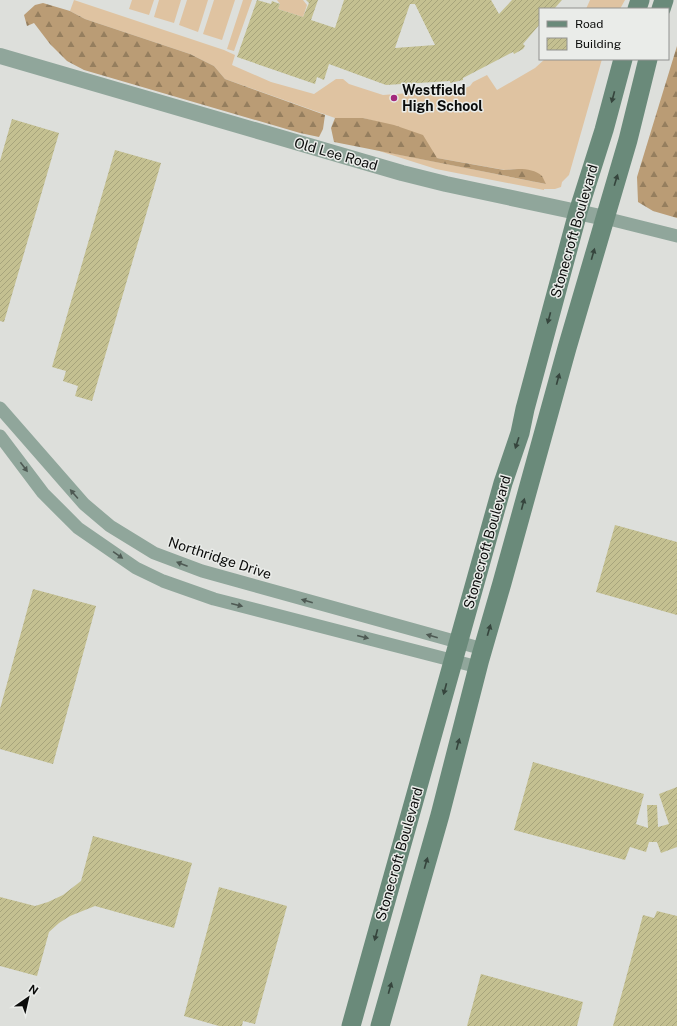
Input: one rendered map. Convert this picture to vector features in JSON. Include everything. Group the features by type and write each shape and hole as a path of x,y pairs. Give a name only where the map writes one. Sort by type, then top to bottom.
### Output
{"main road":[{"name":"Stonecroft Boulevard","path":"350,1026 503,483 520,433 525,409 578,212 604,130 623,60"},
{"name":"Stonecroft Boulevard","path":"382,1022 438,822 481,658 578,306 628,140 648,60"}],"street":[{"name":"Old Lee Road","path":"0,56 402,173 446,184 605,218 677,236"},
{"name":"Northridge Drive","path":"0,408 84,504 110,526 154,553 202,571 456,652 481,658"},
{"name":"Northridge Drive","path":"0,436 43,493 78,528 136,568 164,581 214,599 481,658"}],"shaded area":[{"path":"74,0 224,50 235,55 232,65 271,82 314,94 336,79 343,79 349,84 383,95 437,91 454,93 470,86 473,82 487,75 497,90 535,68 544,60 602,60 569,175 562,182 561,187 544,190 436,169 376,150 546,184 515,169 505,170 437,158 378,122 363,118 335,118 225,79 214,66 190,54 85,19 70,11"},
{"path":"132,0 154,0 149,15 129,9"},
{"path":"159,0 181,0 174,23 154,17"},
{"path":"187,0 208,0 198,32 179,25"},
{"path":"214,0 235,0 222,40 203,34"},
{"path":"243,0 252,0 234,51 227,49"},
{"path":"277,0 303,0 307,5 303,17 278,9 280,4"},
{"path":"590,0 625,0 621,8 586,8"}],"green space":[{"path":"43,3 70,11 85,19 190,54 214,66 225,79 325,115 323,129 319,137 300,133 84,70 67,61 50,44 34,23 27,26 24,15 35,5"},
{"path":"677,46 677,218 653,211 638,202 637,177"},
{"path":"335,118 363,118 394,125 423,135 437,158 504,170 519,169 534,171 542,176 546,184 334,142 331,128"}],"building":[{"path":"257,0 271,4 272,1 280,4 278,9 303,17 309,3 306,0 318,0 311,20 335,28 344,0 491,0 499,14 512,0 562,0 555,8 539,8 539,25 523,44 525,46 523,49 514,54 513,52 463,78 463,80 450,83 450,81 386,85 329,64 324,80 317,77 315,84 237,57","holes":["410,4 415,4 435,45 395,48"]},
{"path":"12,119 59,133 4,322 0,321 0,161"},
{"path":"115,150 161,163 92,401 75,396 78,386 63,381 66,371 52,367"},
{"path":"615,525 677,542 677,615 596,592"},
{"path":"33,589 96,606 53,764 0,749 0,709"},
{"path":"533,762 644,794 636,824 648,828 647,805 657,805 658,827 669,824 659,794 677,787 677,847 661,853 657,842 649,842 646,852 630,847 625,860 514,830"},
{"path":"93,836 192,863 174,928 95,906 70,916 49,932 37,976 0,966 0,897 35,906 63,895 81,881"},
{"path":"219,887 287,906 255,1024 243,1021 242,1026 219,1026 184,1016"},
{"path":"657,911 677,916 677,1026 613,1026 643,915 654,918"},
{"path":"481,974 583,1002 577,1026 467,1026"}],"place":[{"name":"Westfield High School","path":"394,98"}]}
